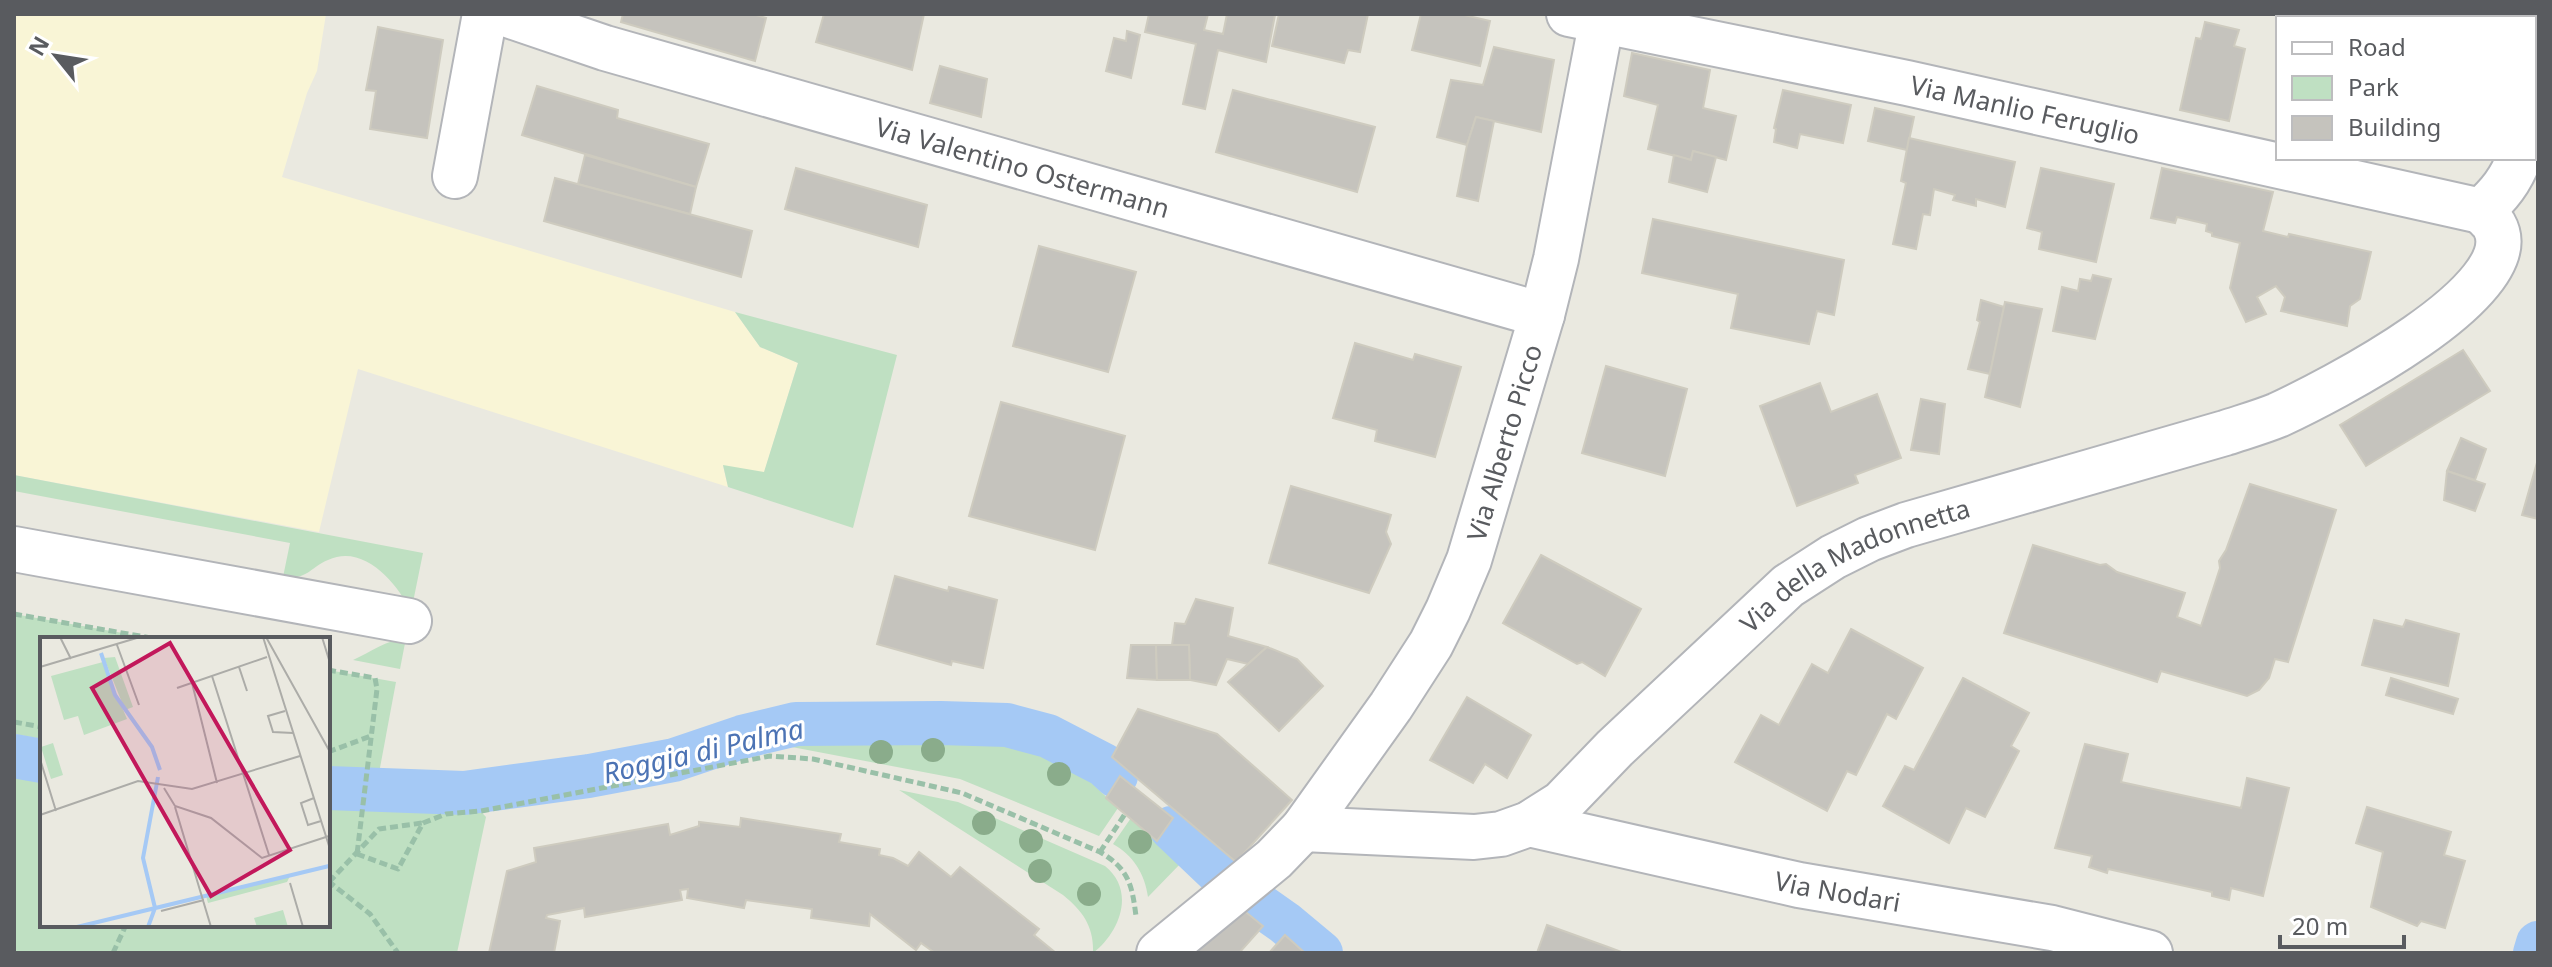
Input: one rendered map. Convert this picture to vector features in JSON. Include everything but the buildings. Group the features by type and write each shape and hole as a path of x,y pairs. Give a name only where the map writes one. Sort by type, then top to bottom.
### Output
{"street":[{"path":"455,176 485,14"},
{"name":"Via Valentino Ostermann","path":"505,14 605,48 1542,315"},
{"name":"Via Alberto Picco","path":"1303,829 1431,644 1469,560 1542,315 1559,244 1591,17"},
{"name":"Via Manlio Feruglio","path":"1591,17 1907,83 2481,211"},
{"path":"2481,211 2498,196 2518,160"},
{"name":"Via della Madonnetta","path":"1303,829 1474,837 1501,834 1529,824 1562,803 1615,748 1788,586 1833,557 1906,525 2276,416 2383,358 2472,294 2486,275 2495,256 2497,238 2494,225 2481,211"},
{"path":"14,549 409,621"},
{"name":"Via Nodari","path":"1529,824 1799,885 2052,928 2150,953"},
{"path":"1148,942 1237,889 1274,859 1303,829"}],"path":[{"path":"14,614 146,637"},
{"path":"330,670 375,678 377,689 357,854"},
{"path":"14,722 40,727"},
{"path":"330,751 371,736"},
{"path":"330,880 379,829 423,823 446,814 481,811 770,756 813,759 962,793 1100,852 1118,865 1131,884 1148,942"},
{"path":"1100,852 1125,814"},
{"path":"357,854 398,869 423,823"},
{"path":"330,884 370,914 398,953"},
{"path":"113,953 125,927"}],"shaded area":[{"path":"14,14 326,14 317,71 307,93 282,177 735,312 760,347 798,363 764,473 723,466 728,487 358,369 319,532 14,475"}],"green space":[{"path":"735,312 897,355 853,528 728,487 723,465 764,472 798,363 760,347"},
{"path":"14,475 423,553 411,612 389,579 367,562 354,557 341,556 303,575 283,577 290,543 14,491"},
{"path":"14,614 146,637 40,637 40,739 14,734"},
{"path":"406,638 400,669 353,660 385,644"},
{"path":"330,670 396,682 379,773 330,770"},
{"path":"984,734 1077,769 1118,808 1099,836 960,779 776,744"},
{"path":"14,766 40,772 40,927 330,927 330,799 472,802 486,817 457,953 14,953"},
{"path":"899,790 958,802 1105,866 1120,887 1122,899 1121,911 1111,934 1093,953 1092,935 1086,920 1063,895"},
{"path":"1131,818 1182,862 1148,897 1137,866 1113,844"}],"waterway":[{"name":"Roggia di Palma","path":"330,788 464,793 589,776 674,760 742,737 796,724 1007,725 1048,736 1104,765 1116,776"},
{"name":"Roggia di Palma","path":"14,756 40,761"},
{"name":"Roggia di Palma","path":"1171,828 1231,885 1321,953"},
{"path":"2535,953 2538,943"}]}
